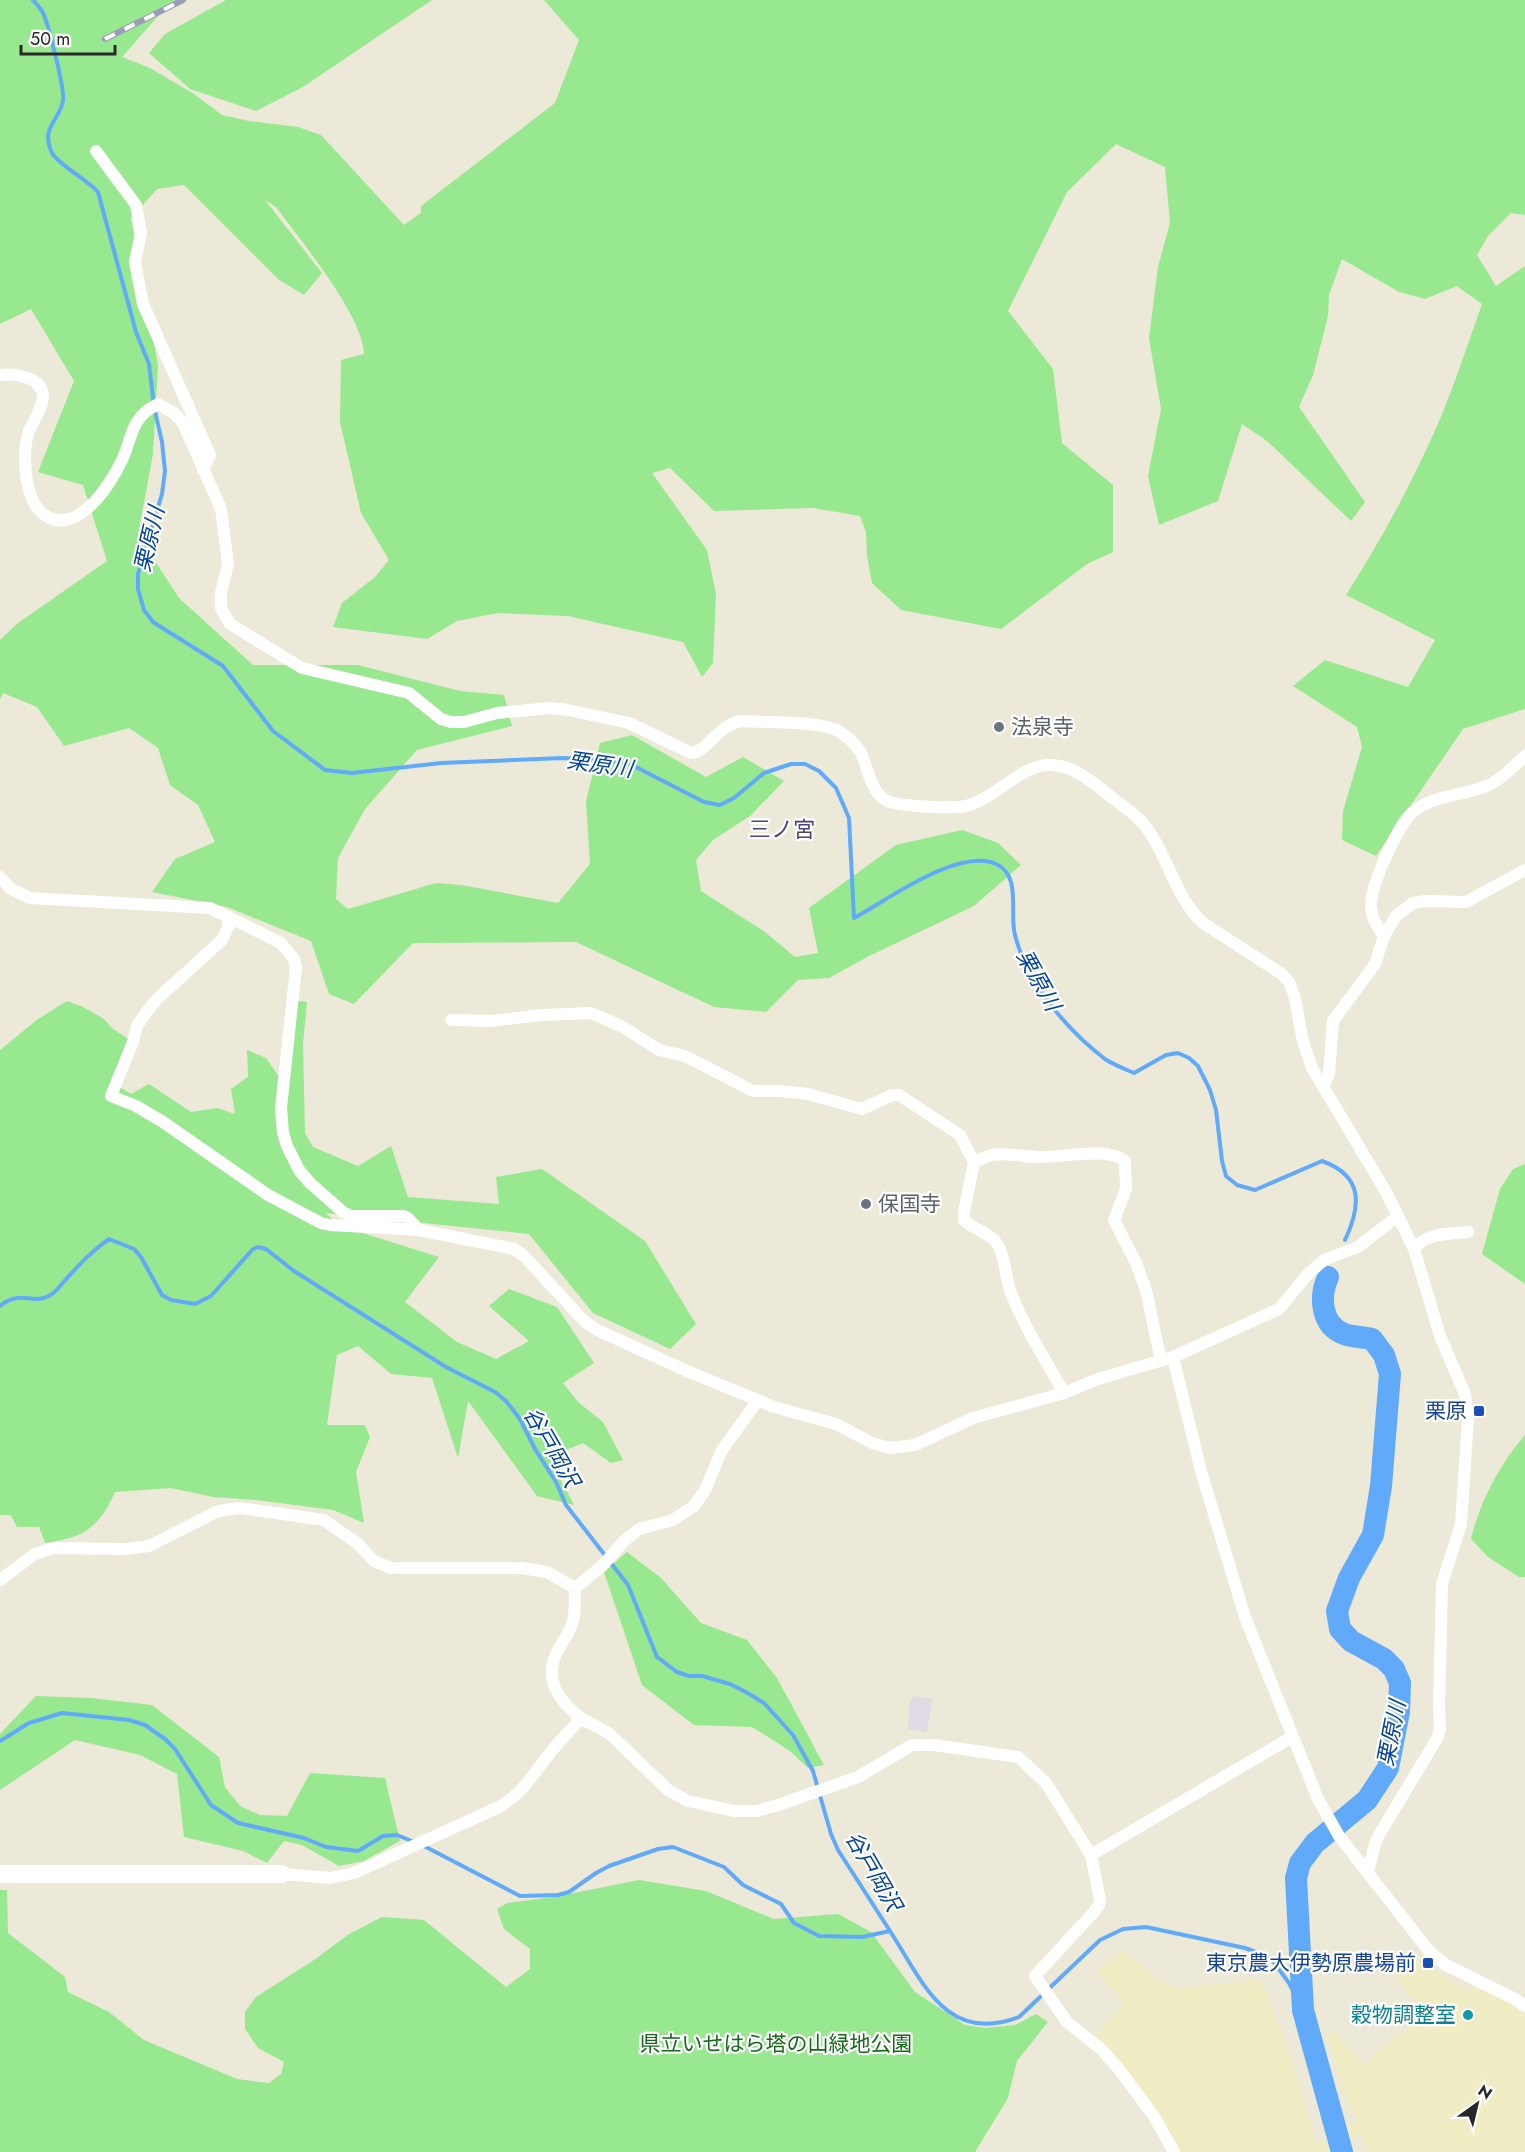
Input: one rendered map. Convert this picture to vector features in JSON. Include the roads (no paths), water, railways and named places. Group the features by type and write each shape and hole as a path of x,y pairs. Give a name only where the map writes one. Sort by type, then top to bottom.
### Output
{"street":[{"path":"96,151 136,206 141,233 135,262 143,304 210,455 203,470"},
{"path":"0,375 15,373 27,378 36,382 43,393 41,408 28,434 25,461 34,503 39,510 54,519 74,518 87,509 119,467 136,422 146,411 158,404 174,413 183,423 221,509 228,564 221,593 221,608 230,624 302,668 409,693 441,719 451,722 464,722 508,712 550,708 568,710 628,723 691,753 705,746 716,734 732,723 741,721 824,726 839,732 860,751 875,790 891,803 965,806 985,797 1029,770 1043,766 1062,766 1083,775 1138,818 1159,845 1185,902 1193,914 1203,923 1273,967 1289,982 1295,998 1303,1042 1312,1068 1386,1192 1414,1250 1440,1336 1465,1394 1468,1418 1461,1524 1442,1584 1440,1728 1438,1737 1380,1833 1368,1872"},
{"path":"1384,936 1376,927 1370,907 1374,890 1394,838 1414,811 1432,802 1487,786 1498,780 1525,756"},
{"path":"1323,1087 1329,1074 1333,1021 1375,964 1384,936 1396,916 1413,903 1466,902 1525,870"},
{"path":"0,877 11,889 30,898 210,908 281,943 294,959 296,967 281,1120 286,1146 299,1170 310,1183 343,1212 351,1216 404,1216 419,1230"},
{"path":"229,917 228,927 222,940 157,999 137,1026 133,1042 111,1096 136,1106 163,1122 268,1195 312,1219 330,1226 419,1230 514,1249 524,1256 591,1326 687,1371 774,1407 836,1424 872,1443 890,1448 915,1445 974,1419 1064,1393 1095,1380 1167,1359 1279,1309 1308,1274 1323,1260 1358,1247 1398,1216"},
{"path":"451,1020 491,1021 591,1013 623,1027 658,1050 685,1056 753,1091 808,1094 862,1109 892,1095 899,1095 960,1135 974,1162 964,1220 979,1232 994,1239 1000,1251 1010,1290 1064,1393"},
{"path":"974,1162 990,1155 1002,1154 1040,1157 1090,1154 1120,1156 1125,1161 1126,1189 1114,1220 1136,1263 1146,1290 1245,1617 1318,1798 1339,1836 1429,1951 1446,1965 1525,2006"},
{"path":"1414,1250 1420,1242 1438,1235 1468,1232"},
{"path":"574,1588 602,1566 624,1541 639,1529 673,1520 694,1506 705,1490 722,1450 758,1400"},
{"path":"0,1580 35,1554 53,1548 126,1549 149,1546 219,1512 240,1508 324,1520 357,1543 374,1561 391,1568 521,1568 547,1572 574,1588"},
{"path":"574,1588 574,1619 550,1671 551,1679 560,1696 581,1718 611,1735 668,1790 688,1801 734,1811 757,1811 858,1777 912,1745 934,1745 1018,1758 1047,1783 1091,1855 1100,1900 1099,1905 1035,1976 1067,2022 1101,2049 1118,2068 1153,2115 1174,2152"},
{"path":"0,1874 282,1874 330,1878 354,1873 499,1807 516,1796 581,1718"},
{"path":"1091,1855 1292,1737"}],"waterway":[{"name":"栗原川","path":"33,0 42,11 48,28 63,94 61,108 49,131 49,144 55,157 98,192 136,332 149,364 165,471 162,494 138,574 138,589 144,610 153,622 223,666 273,731 325,770 352,773 441,763 563,758 610,761 632,765 704,802 720,805 734,798 764,773 791,764 805,764 819,771 836,788 849,818 854,918 943,869 962,863 980,861 996,864 1004,869 1012,886 1015,935 1021,953 1039,988 1063,1020 1105,1059 1134,1073 1166,1055 1178,1053 1189,1058 1198,1066 1210,1090 1216,1110 1226,1176 1237,1185 1255,1190 1322,1161 1336,1167 1346,1175 1355,1193 1354,1215 1345,1240"},
{"name":"谷戸岡沢","path":"0,1306 14,1298 39,1299 52,1294 87,1257 109,1239 134,1249 141,1257 162,1295 171,1300 195,1304 211,1296 253,1249 258,1247 266,1249 294,1271 446,1367 495,1392 506,1401 520,1419 535,1449 556,1482 566,1505 628,1585 657,1657 677,1672 730,1684 746,1692 764,1703 793,1735 813,1771 831,1834 838,1850 890,1931"},
{"name":"栗原川","path":"1328,1277 1323,1293 1326,1317 1336,1330 1344,1334 1372,1339 1384,1355 1390,1374 1381,1486 1373,1535 1349,1578 1337,1611 1340,1629 1351,1641 1384,1659 1394,1669 1400,1683 1399,1712 1388,1768 1367,1800 1315,1843 1300,1863 1296,1878 1303,2010 1342,2152"},
{"path":"0,1741 29,1723 62,1713 129,1720 145,1725 165,1739 175,1749 211,1805 238,1823 304,1838 326,1847 358,1851 383,1836 397,1835 414,1842"},
{"name":"谷戸岡沢","path":"424,1846 520,1896 558,1895 569,1892 609,1866 658,1849 673,1847 724,1867 743,1885 781,1904 794,1923 819,1936 862,1937 890,1931 926,1988 940,2004 955,2016 973,2023 994,2023 1019,2017 1100,1940 1123,1929 1146,1927 1245,1948 1264,1955 1273,1961 1289,1983 1303,2010"}],"railway":[{"path":"105,39 183,0"}],"place":[{"name":"法泉寺","path":"999,727"},
{"name":"保国寺","path":"866,1204"},
{"name":"栗原","path":"1479,1411"},
{"name":"東京農大伊勢原農場前","path":"1428,1963"},
{"name":"穀物調整室","path":"1468,2015"}],"district":[{"name":"三ノ宮","path":"782,829"}],"park label":[{"name":"県立いせはら塔の山緑地公園","path":"776,2044"}]}
